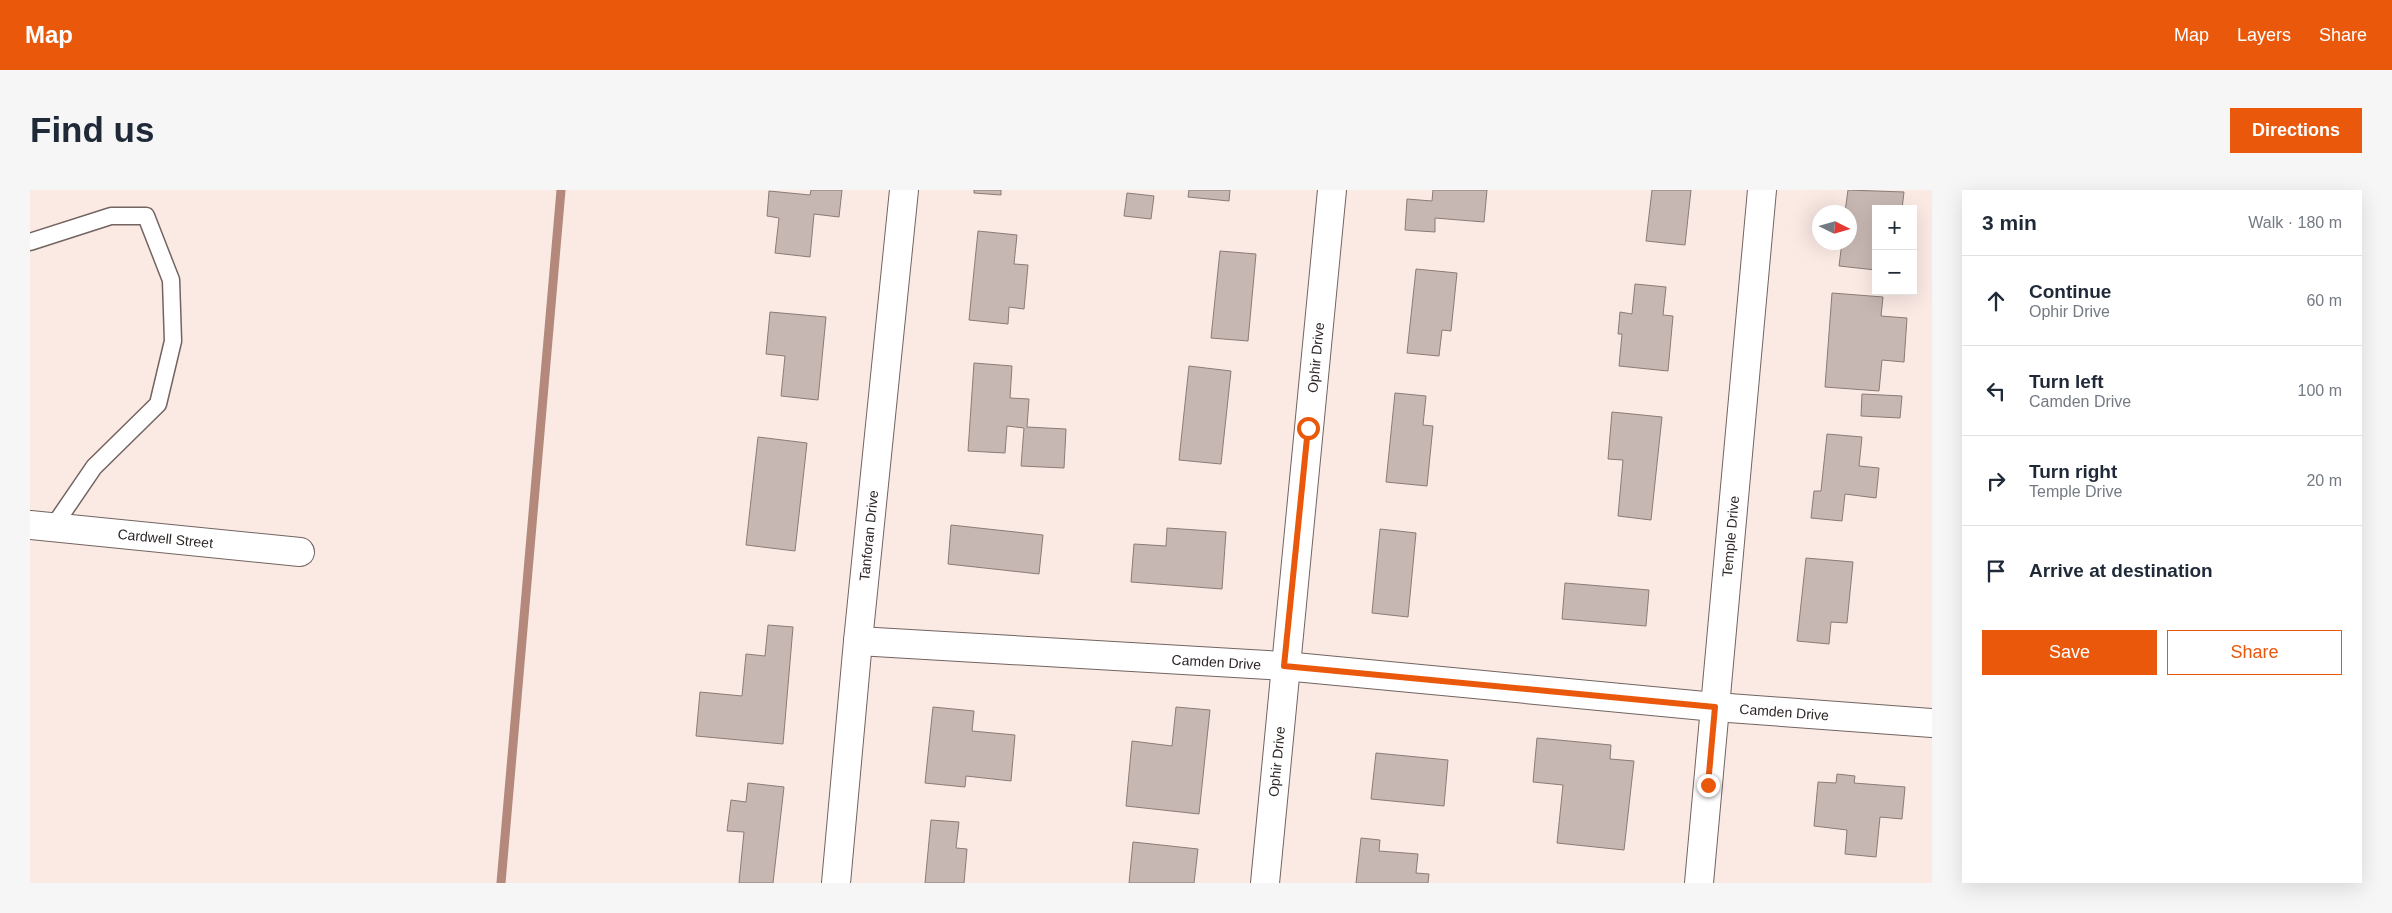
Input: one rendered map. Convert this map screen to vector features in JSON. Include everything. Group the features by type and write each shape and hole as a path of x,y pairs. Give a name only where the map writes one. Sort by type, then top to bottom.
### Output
{"street":[{"name":"Tanforan Drive","path":"836,883 858,641 904,190"},
{"name":"Ophir Drive","path":"1265,883 1284,666 1332,190"},
{"name":"Temple Drive","path":"1699,883 1762,190"},
{"name":"Cardwell Street","path":"41,526 300,552"},
{"name":"Camden Drive","path":"858,641 1284,666 1715,707 1932,723"}],"lane":[{"path":"30,242 111,216 146,216 171,280 173,341 158,404 94,467 41,526"}],"building":[{"path":"811,190 842,190 839,217 814,214 810,257 775,253 779,218 767,216 769,191 810,195"},
{"path":"974,190 1001,190 1001,195 974,193"},
{"path":"1189,190 1230,190 1229,201 1188,197"},
{"path":"1433,190 1487,190 1484,222 1435,218 1435,232 1405,230 1407,199 1432,201"},
{"path":"1652,190 1691,190 1685,245 1646,241"},
{"path":"1848,190 1904,192 1902,205 1872,205 1872,270 1839,266 1841,250 1857,250 1857,205 1846,205"},
{"path":"1127,193 1154,196 1151,219 1124,216"},
{"path":"978,231 1017,235 1014,264 1028,265 1024,309 1009,307 1008,324 969,320"},
{"path":"1220,251 1256,254 1248,341 1211,338"},
{"path":"1416,269 1457,273 1451,331 1442,330 1439,356 1407,353"},
{"path":"1635,284 1666,287 1663,315 1673,316 1668,371 1619,366 1622,334 1618,334 1620,312 1632,314"},
{"path":"1832,293 1883,297 1881,316 1907,318 1904,362 1882,360 1879,391 1825,387"},
{"path":"770,312 826,317 818,400 781,396 785,356 766,354"},
{"path":"974,363 1012,366 1010,398 1029,399 1027,427 1066,429 1064,468 1021,466 1024,428 1007,426 1005,453 968,451"},
{"path":"1189,366 1231,371 1221,464 1179,460"},
{"path":"1395,393 1426,396 1423,425 1433,426 1427,486 1386,482"},
{"path":"1862,394 1902,396 1900,418 1861,416"},
{"path":"1612,412 1662,417 1651,520 1618,516 1623,460 1608,459"},
{"path":"1827,434 1862,437 1859,466 1879,468 1876,498 1845,494 1842,521 1811,518 1814,491 1821,491"},
{"path":"758,437 807,443 795,551 746,545"},
{"path":"951,525 1043,535 1039,574 948,564"},
{"path":"1167,528 1226,532 1222,589 1131,582 1134,544 1166,546"},
{"path":"1380,529 1416,533 1408,617 1372,613"},
{"path":"1806,558 1853,562 1847,623 1831,622 1829,644 1797,641"},
{"path":"1565,583 1649,590 1646,626 1562,619"},
{"path":"768,625 793,627 783,744 696,736 700,692 742,696 746,654 765,656"},
{"path":"933,707 974,711 972,731 1015,735 1011,781 966,776 965,787 925,783"},
{"path":"1176,707 1210,710 1199,814 1126,806 1132,741 1172,746"},
{"path":"1537,738 1611,745 1610,759 1634,761 1624,850 1557,843 1563,785 1533,782"},
{"path":"1376,753 1448,760 1444,806 1371,799"},
{"path":"1837,774 1855,776 1854,783 1905,787 1902,819 1880,817 1876,857 1845,854 1847,830 1814,826 1818,782 1836,783"},
{"path":"748,783 784,787 773,883 739,883 744,832 727,831 731,800 746,802"},
{"path":"931,820 959,822 956,848 967,849 964,883 925,883"},
{"path":"1361,838 1380,840 1379,851 1418,854 1416,873 1429,874 1428,883 1356,883"},
{"path":"1133,842 1198,849 1194,883 1129,883"}],"waterway":[{"path":"501,883 561,190"}],"route":[{"path":"1308,428 1284,666 1715,707 1708,785"}]}
